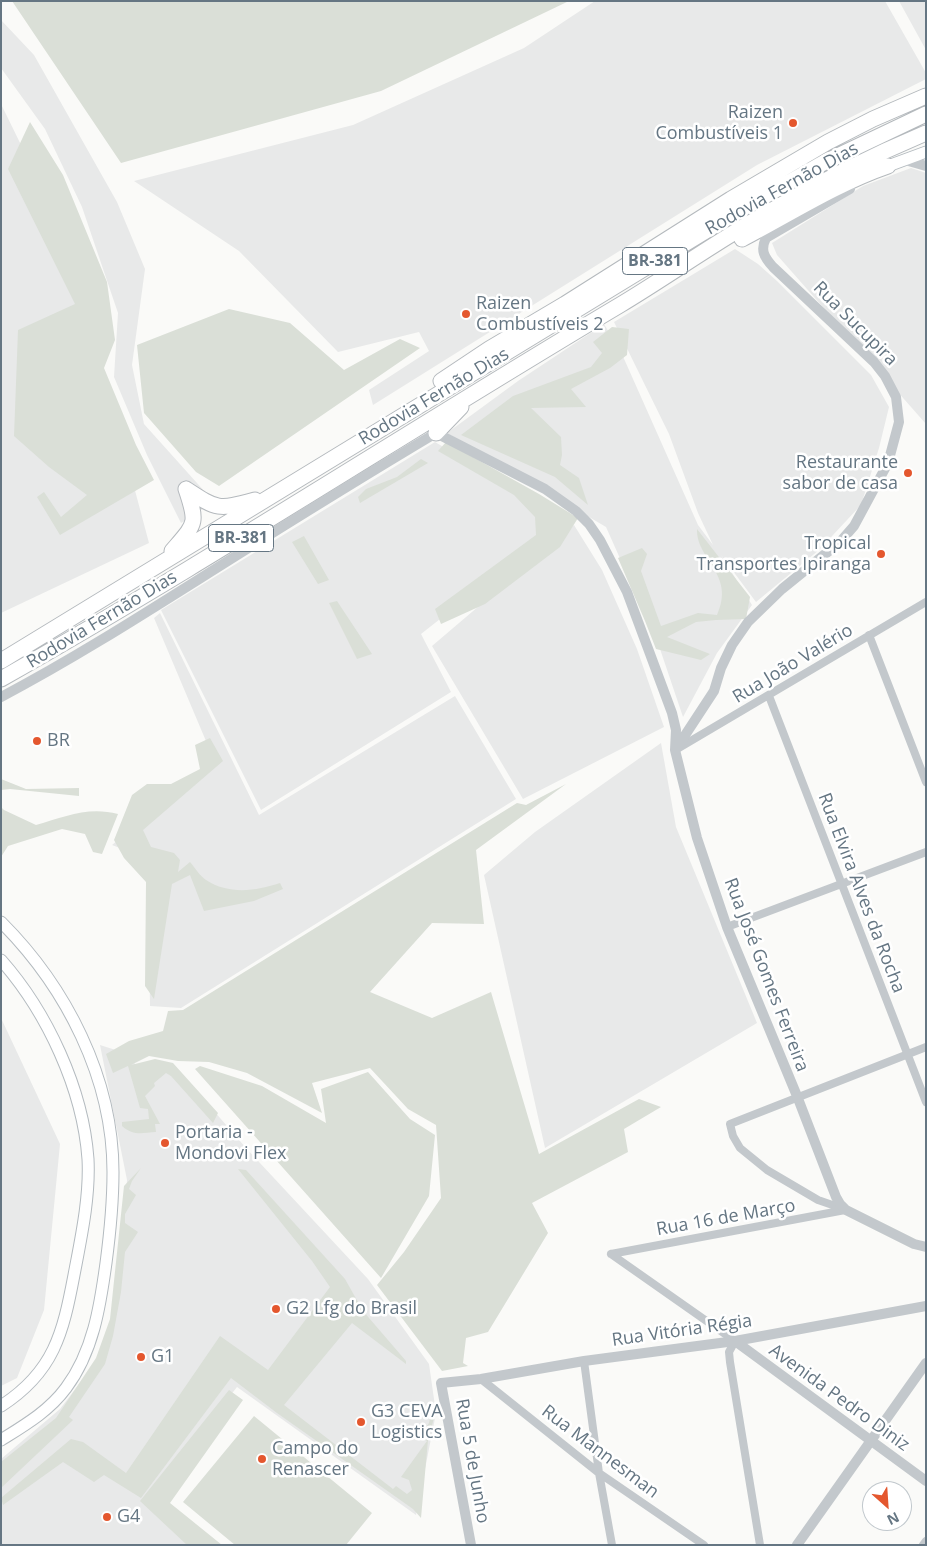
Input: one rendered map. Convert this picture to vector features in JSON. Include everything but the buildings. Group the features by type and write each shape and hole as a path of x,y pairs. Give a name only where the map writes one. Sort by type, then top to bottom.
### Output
{"highway":[{"name":"BR-381","path":"392,422 436,385 489,349 552,312 731,199 828,142 873,119 926,96"},
{"name":"Rodovia Fernão Dias","path":"1,661 740,210 825,162 926,114"},
{"name":"Rodovia Fernão Dias","path":"1,680 234,542 765,214 878,153 926,132"},
{"name":"BR-381","path":"647,288 833,190 865,174 888,166"},
{"path":"436,433 476,391"},
{"name":"BR-381","path":"164,561 186,535 194,522 194,510 186,489 207,504 219,507 232,506 273,495"}],"main road":[{"name":"BR-381","path":"888,166 926,152"},
{"path":"1,922 14,935 45,974 76,1022 103,1096 111,1140 113,1172 110,1229 95,1330 78,1368 66,1388 35,1418 1,1440"},
{"path":"1,960 37,1006 58,1048 84,1128 88,1159 87,1192 81,1235 64,1324 46,1365 30,1384 1,1406"}],"street":[{"path":"905,160 926,166"},
{"name":"Rua Sucupira","path":"675,750 714,692 721,668 732,644 748,622 782,589 840,542 850,531 867,504 888,463 899,422 896,397 885,376 874,362 773,267 762,248 766,238 888,166"},
{"name":"Rua José Gomes Ferreira","path":"436,433 545,489 576,511 589,524 600,540 627,592 672,713 676,730 675,750 697,838 727,927 797,1096 836,1197 846,1210"},
{"name":"Rodovia Fernão Dias","path":"1,697 147,612 319,503 436,433"},
{"name":"Rua João Valério","path":"675,750 926,602"},
{"path":"869,635 926,782"},
{"name":"Rua Elvira Alves da Rocha","path":"769,696 926,1102"},
{"path":"727,927 926,852"},
{"path":"926,1047 797,1096 730,1124 733,1136 740,1148 767,1170 818,1200 846,1210 914,1244 926,1247"},
{"name":"Rua 16 de Março","path":"611,1254 819,1217 846,1210"},
{"path":"914,1244 926,1239"},
{"name":"Avenida Pedro Diniz","path":"611,1254 735,1341 926,1481"},
{"name":"Rua Vitória Régia","path":"442,1383 481,1379 584,1361 735,1341 926,1306"},
{"path":"735,1341 729,1352 730,1362 760,1545"},
{"path":"584,1361 599,1474 612,1545"},
{"path":"798,1545 926,1363"},
{"name":"Rua Mannesman","path":"481,1379 599,1474 704,1545"},
{"name":"Rua 5 de Junho","path":"442,1383 471,1545"},
{"path":"923,1545 926,1541"}],"shaded area":[{"path":"12,1 569,1 381,91 121,163"},
{"path":"595,1 885,1 926,73 926,79 757,165 373,405 369,390 429,351 419,332 338,352 239,251 134,181 353,125 524,48"},
{"path":"899,1 926,1 926,50"},
{"path":"1,20 34,55 117,202 145,269 132,365 144,424 214,502 181,523 147,455 114,377 118,313 82,207 45,129 1,68"},
{"path":"1,104 69,243 149,543 1,613"},
{"path":"30,122 63,175 107,282 115,340 104,368 136,445 154,480 60,535 37,497 44,492 61,517 87,495 49,467 14,436 18,330 75,304 8,169"},
{"path":"911,168 926,173 926,424 777,255 772,243 863,186"},
{"path":"735,249 758,264 777,281 871,375 889,407 879,448 861,505 819,550 756,602 721,555 752,605 717,653 683,717 659,646 606,527 447,433 518,381 604,324 621,352 698,525 713,545 698,513 669,434 614,322"},
{"path":"229,309 290,323 344,370 400,339 420,348 219,486 196,472 144,413 137,345"},
{"path":"612,327 629,329 627,355 610,368 571,389 586,407 531,408 561,437 562,455 560,465 579,478 588,505 555,477 461,435 513,396 591,367 602,353 593,342"},
{"path":"435,442 566,520 421,634 451,692 261,810 161,610"},
{"path":"446,442 578,518 560,547 485,604 441,624 435,609 536,535 535,517 514,495 438,451"},
{"path":"421,459 428,463 360,503 358,497 366,489 397,477"},
{"path":"574,525 602,570 637,649 664,727 523,799 432,646"},
{"path":"697,529 750,597 746,619 696,622 667,637 710,654 701,660 656,649 618,558 642,548 647,554 641,571 661,626 698,613 717,615 722,601 722,589 714,568 702,550 698,540"},
{"path":"304,536 329,580 318,584 292,542"},
{"path":"337,601 372,654 357,659 329,603"},
{"path":"160,613 259,815 455,696 516,799 181,1008 150,1006 148,859 112,845 214,760 154,618"},
{"path":"210,738 223,761 143,830 151,847 174,853 180,860 178,872 190,862 204,878 224,888 252,890 280,883 283,889 254,901 204,911 190,875 172,884 154,999 145,986 146,882 124,858 114,840 132,795 147,784 171,784 200,769 195,745"},
{"path":"661,743 676,827 757,1023 545,1148 484,875 535,832"},
{"path":"1,779 26,789 79,788 79,796 10,789 1,790"},
{"path":"566,784 476,850 484,924 432,923 370,992 432,1018 491,992 539,1154 639,1099 661,1107 624,1129 628,1152 532,1203 548,1233 488,1332 466,1338 463,1363 468,1366 442,1371 377,1285 404,1252 441,1198 436,1125 408,1109 370,1068 312,1083 322,1113 247,1073 209,1062 178,1061 149,1056 131,1065 155,1059 173,1063 218,1113 213,1123 171,1076 166,1073 154,1083 155,1086 145,1096 160,1124 155,1124 156,1132 134,1133 122,1126 122,1122 149,1119 148,1109 140,1108 128,1066 113,1073 106,1054 129,1041 163,1031 168,1011 183,1010 517,803 526,805"},
{"path":"1,807 36,825 86,812 96,811 118,814 102,854 93,852 85,834 62,829 8,846 1,857"},
{"path":"1,1018 60,1144 44,1310 17,1378 1,1386"},
{"path":"100,1045 125,1053 136,1065 176,1067 246,1148 368,1279 429,1364 436,1413 416,1515 237,1387 146,1502 202,1545 1,1545 1,1459 60,1409 98,1359 116,1314 127,1180"},
{"path":"200,1066 262,1086 326,1123 321,1089 368,1072 410,1119 435,1135 429,1196 381,1278 195,1069"},
{"path":"141,1168 129,1189 136,1195 125,1214 125,1223 138,1232 125,1252 121,1292 113,1336 105,1364 69,1417 73,1420 1,1488 1,1462 56,1418 96,1358 110,1319 124,1186"},
{"path":"238,1169 246,1170 345,1279 363,1311 406,1361 406,1364 352,1323 284,1405 393,1489 396,1486 407,1494 412,1490 409,1480 401,1477 427,1441 420,1436 429,1423 431,1413 434,1418 428,1440 421,1518 413,1509 277,1413 231,1378 141,1498 104,1475 94,1482 63,1462 3,1505 1,1498 71,1439 83,1442 126,1473 220,1336 268,1370 330,1287 312,1261"},
{"path":"229,1390 243,1400 170,1503 222,1545 187,1545 140,1501"},
{"name":"Campo do Renascer","path":"254,1416 372,1513 346,1545 235,1545 183,1502"}],"place":[{"name":"Raizen Combustíveis 1","path":"793,123"},
{"name":"Raizen Combustíveis 2","path":"466,314"},
{"name":"Restaurante sabor de casa","path":"908,473"},
{"name":"Tropical Transportes Ipiranga","path":"881,554"},
{"name":"BR","path":"37,741"},
{"name":"Portaria - Mondovi Flex","path":"165,1143"},
{"name":"G2 Lfg do Brasil","path":"276,1309"},
{"name":"G1","path":"141,1357"},
{"name":"G3 CEVA Logistics","path":"361,1422"},
{"name":"Campo do Renascer","path":"262,1459"},
{"name":"G4","path":"107,1517"}]}
